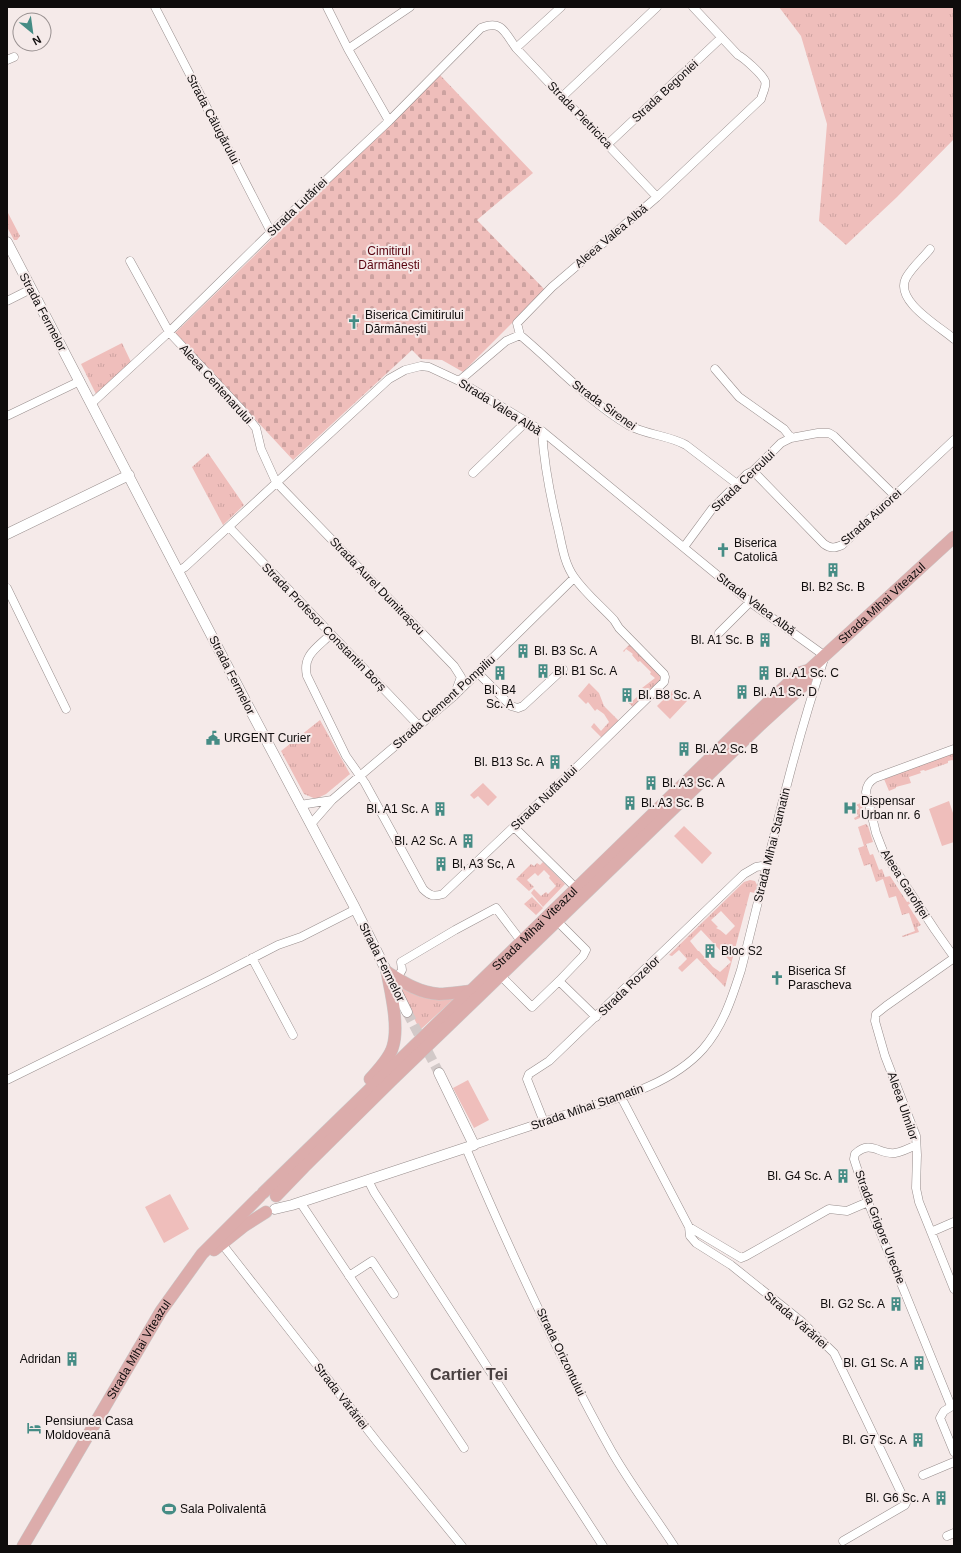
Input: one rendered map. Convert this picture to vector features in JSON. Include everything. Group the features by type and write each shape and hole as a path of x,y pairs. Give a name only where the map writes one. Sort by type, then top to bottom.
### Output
{"main road":[{"name":"Strada Mihai Viteazul","path":"23,1546 161,1311 184,1278 214,1241 470,991 507,963 557,921 579,892 799,674 809,670 954,537"},
{"path":"809,670 809,687"},
{"name":"Strada Mihai Viteazul","path":"276,1196 380,1092 501,976 507,963 521,942 579,892 754,731 809,687"},
{"path":"392,975 419,990 432,993 444,994 470,991"},
{"path":"347,1111 388,1056 393,1045 394,1016 392,975"},
{"path":"270,1192 276,1196 278,1201 271,1210 259,1207 258,1201 261,1194 270,1192"},
{"name":"Strada Mihai Viteazul","path":"184,1278 244,1226 271,1210"}],"street":[{"name":"Strada Călugărului","path":"154,7 272,232"},
{"path":"327,7 348,49 389,120"},
{"path":"348,49 410,7"},
{"path":"516,48 561,7"},
{"path":"563,96 656,7"},
{"path":"693,7 721,38"},
{"name":"Strada Lutăriei","path":"92,403 169,332 389,120 481,28 492,24 497,25 505,33"},
{"name":"Strada Pietricica","path":"505,33 516,48 657,197"},
{"name":"Aleea Valea Albă","path":"520,335 517,323 552,288 657,197 761,99 766,86 765,81 745,58 738,55 721,38"},
{"name":"Strada Begoniei","path":"608,144 721,38"},
{"name":"Strada Fermelor","path":"7,242 300,805 392,975 407,1012"},
{"path":"930,249 907,277 903,285 906,295 914,307 954,339"},
{"name":"Aleea Centenarului","path":"130,261 169,332 256,428 261,449 276,482"},
{"path":"7,301 31,289"},
{"path":"459,381 506,341 520,335"},
{"name":"Strada Sirenei","path":"520,335 582,391 627,424 638,430 677,440 686,445 737,484"},
{"name":"Strada Valea Albă","path":"178,571 186,567 276,482 396,374 421,366 430,367 459,381 542,432 750,602 824,656"},
{"path":"715,369 739,397 784,430 791,438"},
{"path":"7,416 80,381"},
{"path":"473,473 526,422"},
{"name":"Strada Nufărului","path":"331,634 307,658 305,668 307,676 346,756 359,777 365,783 423,889 432,896 436,897 443,894 664,682 664,674 619,628 614,620 574,578 566,561 550,497 544,462 542,432"},
{"name":"Strada Cercului","path":"684,548 712,509 747,474 753,471 781,444 791,438 818,433 829,433 834,436 894,495"},
{"name":"Strada Aurorei","path":"753,471 824,544 829,548 835,548 842,545 954,440"},
{"path":"7,534 129,475"},
{"name":"Strada Aurel Dumitrașcu","path":"276,482 454,666 460,677 454,696"},
{"name":"Strada Profesor Constantin Borș","path":"229,527 419,726"},
{"name":"Strada Clement Pompiliu","path":"311,824 332,800 454,696 574,578"},
{"path":"7,588 66,709"},
{"path":"719,633 750,602"},
{"name":"Strada Mihai Stamatin","path":"271,1210 300,1202 621,1097 662,1079 681,1067 702,1049 721,1023 732,999 741,970 767,865 809,687 824,656"},
{"path":"478,673 511,706 518,708 523,706 563,669"},
{"name":"Aleea Garofiței","path":"954,749 875,778 867,786 866,792 876,833 883,851 930,924 954,957"},
{"path":"300,805 332,800"},
{"path":"514,827 579,892"},
{"name":"Strada Rozelor","path":"544,1122 528,1083 527,1079 529,1074 549,1061 744,874 756,867 767,865"},
{"path":"392,975 402,970 401,962 496,908 521,942"},
{"path":"7,1080 212,979 278,944 301,937 356,909"},
{"path":"501,976 532,1007 559,981 583,956 586,950 557,921"},
{"name":"Aleea Ulmilor","path":"954,957 886,1006 876,1014 875,1018 885,1056 916,1136 916,1188 919,1202 954,1288"},
{"path":"252,958 293,1035"},
{"path":"559,981 596,1017"},
{"path":"439,1073 470,1146"},
{"path":"621,1097 689,1227 741,1258 829,1209 847,1211 868,1202"},
{"name":"Strada Grigore Ureche","path":"916,1145 895,1153 889,1153 871,1147 859,1150 855,1154 854,1158 868,1202 953,1405 944,1411 940,1418 954,1452"},
{"name":"Strada Orizontului","path":"470,1146 496,1217 567,1368 613,1454 674,1546"},
{"path":"368,1180 416,1258 602,1546"},
{"path":"300,1202 464,1448"},
{"path":"931,1232 954,1222"},
{"name":"Strada Vărăriei","path":"689,1227 690,1236 696,1243 731,1265 801,1321 834,1354 846,1378 906,1503 843,1541"},
{"name":"Strada Vărăriei","path":"222,1244 378,1443 462,1546"},
{"path":"349,1276 372,1261 394,1294"},
{"path":"923,1475 954,1462"}],"green space":[{"path":"779,7 954,7 954,139 897,197 846,245 819,221 827,124 801,36"},
{"name":"Cimitirul Dărmănești","path":"440,75 533,173 477,220 545,290 463,372 442,360 421,359 412,350 293,460 175,333"},
{"path":"7,211 20,236 17,240 14,240 7,227"},
{"path":"122,343 131,362 96,394 81,364"},
{"path":"208,453 244,505 223,525 192,467"},
{"path":"630,644 660,674 660,680 633,707 627,701 628,700 631,702 637,697 643,689 642,688 655,678 640,661 638,662 632,655 633,654 626,649 624,652 623,651"},
{"path":"589,683 599,693 604,706 619,721 602,738 591,727 594,723 601,731 609,722 604,714 597,709 595,711 588,702 586,704 578,696"},
{"path":"674,689 687,701 670,719 657,706"},
{"path":"320,720 350,774 326,794 316,799 304,794 281,751"},
{"path":"954,753 954,761 948,761 948,763 925,771 920,771 921,773 909,777 911,783 896,787 889,791 884,779"},
{"path":"483,783 497,797 488,806 478,796 474,799 470,795"},
{"path":"949,801 954,816 954,842 942,846 929,809"},
{"path":"861,803 865,816 855,820 854,818 858,816 856,810 859,809 858,806 855,805"},
{"path":"866,824 873,842 866,844 870,855 873,854 879,870 882,869 885,877 890,876 907,902 912,902 908,905 921,925 917,927 919,932 903,937 902,936 915,931 909,913 902,915 896,896 889,898 883,879 876,882 870,864 864,866 858,848 864,846 858,827"},
{"path":"684,826 712,853 702,864 674,836"},
{"path":"543,862 565,884 543,907 531,893 534,889 541,896 546,892 548,894 556,886 549,878 550,876 544,870 538,876 535,873 527,880 534,887 529,891 516,879 531,864 534,866 537,863 540,865"},
{"path":"750,880 755,881 757,885 755,893 750,892 725,987 697,958 682,972 678,968 687,959 679,950 672,956 669,955 744,882","holes":["721,911 735,926 726,935 716,928 718,927 711,920","701,930 731,962 720,972 713,967 690,941"]},
{"path":"532,897 543,908 536,915 524,904"},
{"path":"398,987 456,997 420,1030"},
{"path":"468,1080 489,1120 474,1128 453,1088"},
{"path":"170,1194 189,1229 164,1243 145,1207"}],"tunnel":[{"path":"407,1012 439,1073"}],"place":[{"name":"Biserica Cimitirului Dărmănești","path":"354,322"},
{"name":"Biserica Catolică","path":"723,550"},
{"name":"Bl. B2 Sc. B","path":"833,570"},
{"name":"Bl. A1 Sc. B","path":"765,640"},
{"name":"Bl. B3 Sc. A","path":"523,651"},
{"name":"Bl. B1 Sc. A","path":"543,671"},
{"name":"Bl. B4 Sc. A","path":"500,673"},
{"name":"Bl. A1 Sc. C","path":"764,673"},
{"name":"Bl. A1 Sc. D","path":"742,692"},
{"name":"Bl. B8 Sc. A","path":"627,695"},
{"name":"URGENT Curier","path":"213,738"},
{"name":"Bl. A2 Sc. B","path":"684,749"},
{"name":"Bl. B13 Sc. A","path":"555,762"},
{"name":"Bl. A3 Sc. A","path":"651,783"},
{"name":"Bl. A3 Sc. B","path":"630,803"},
{"name":"Dispensar Urban nr. 6","path":"850,808"},
{"name":"Bl. A1 Sc. A","path":"440,809"},
{"name":"Bl. A2 Sc. A","path":"468,841"},
{"name":"Bl, A3 Sc, A","path":"441,864"},
{"name":"Bloc S2","path":"710,951"},
{"name":"Biserica Sf Parascheva","path":"777,978"},
{"name":"Bl. G4 Sc. A","path":"843,1176"},
{"name":"Bl. G2 Sc. A","path":"896,1304"},
{"name":"Adridan","path":"72,1359"},
{"name":"Bl. G1 Sc. A","path":"919,1363"},
{"name":"Pensiunea Casa Moldoveană","path":"34,1428"},
{"name":"Bl. G7 Sc. A","path":"918,1440"},
{"name":"Bl. G6 Sc. A","path":"941,1498"},
{"name":"Sala Polivalentă","path":"169,1509"}],"district":[{"name":"Cartier Tei","path":"469,1374"}]}
